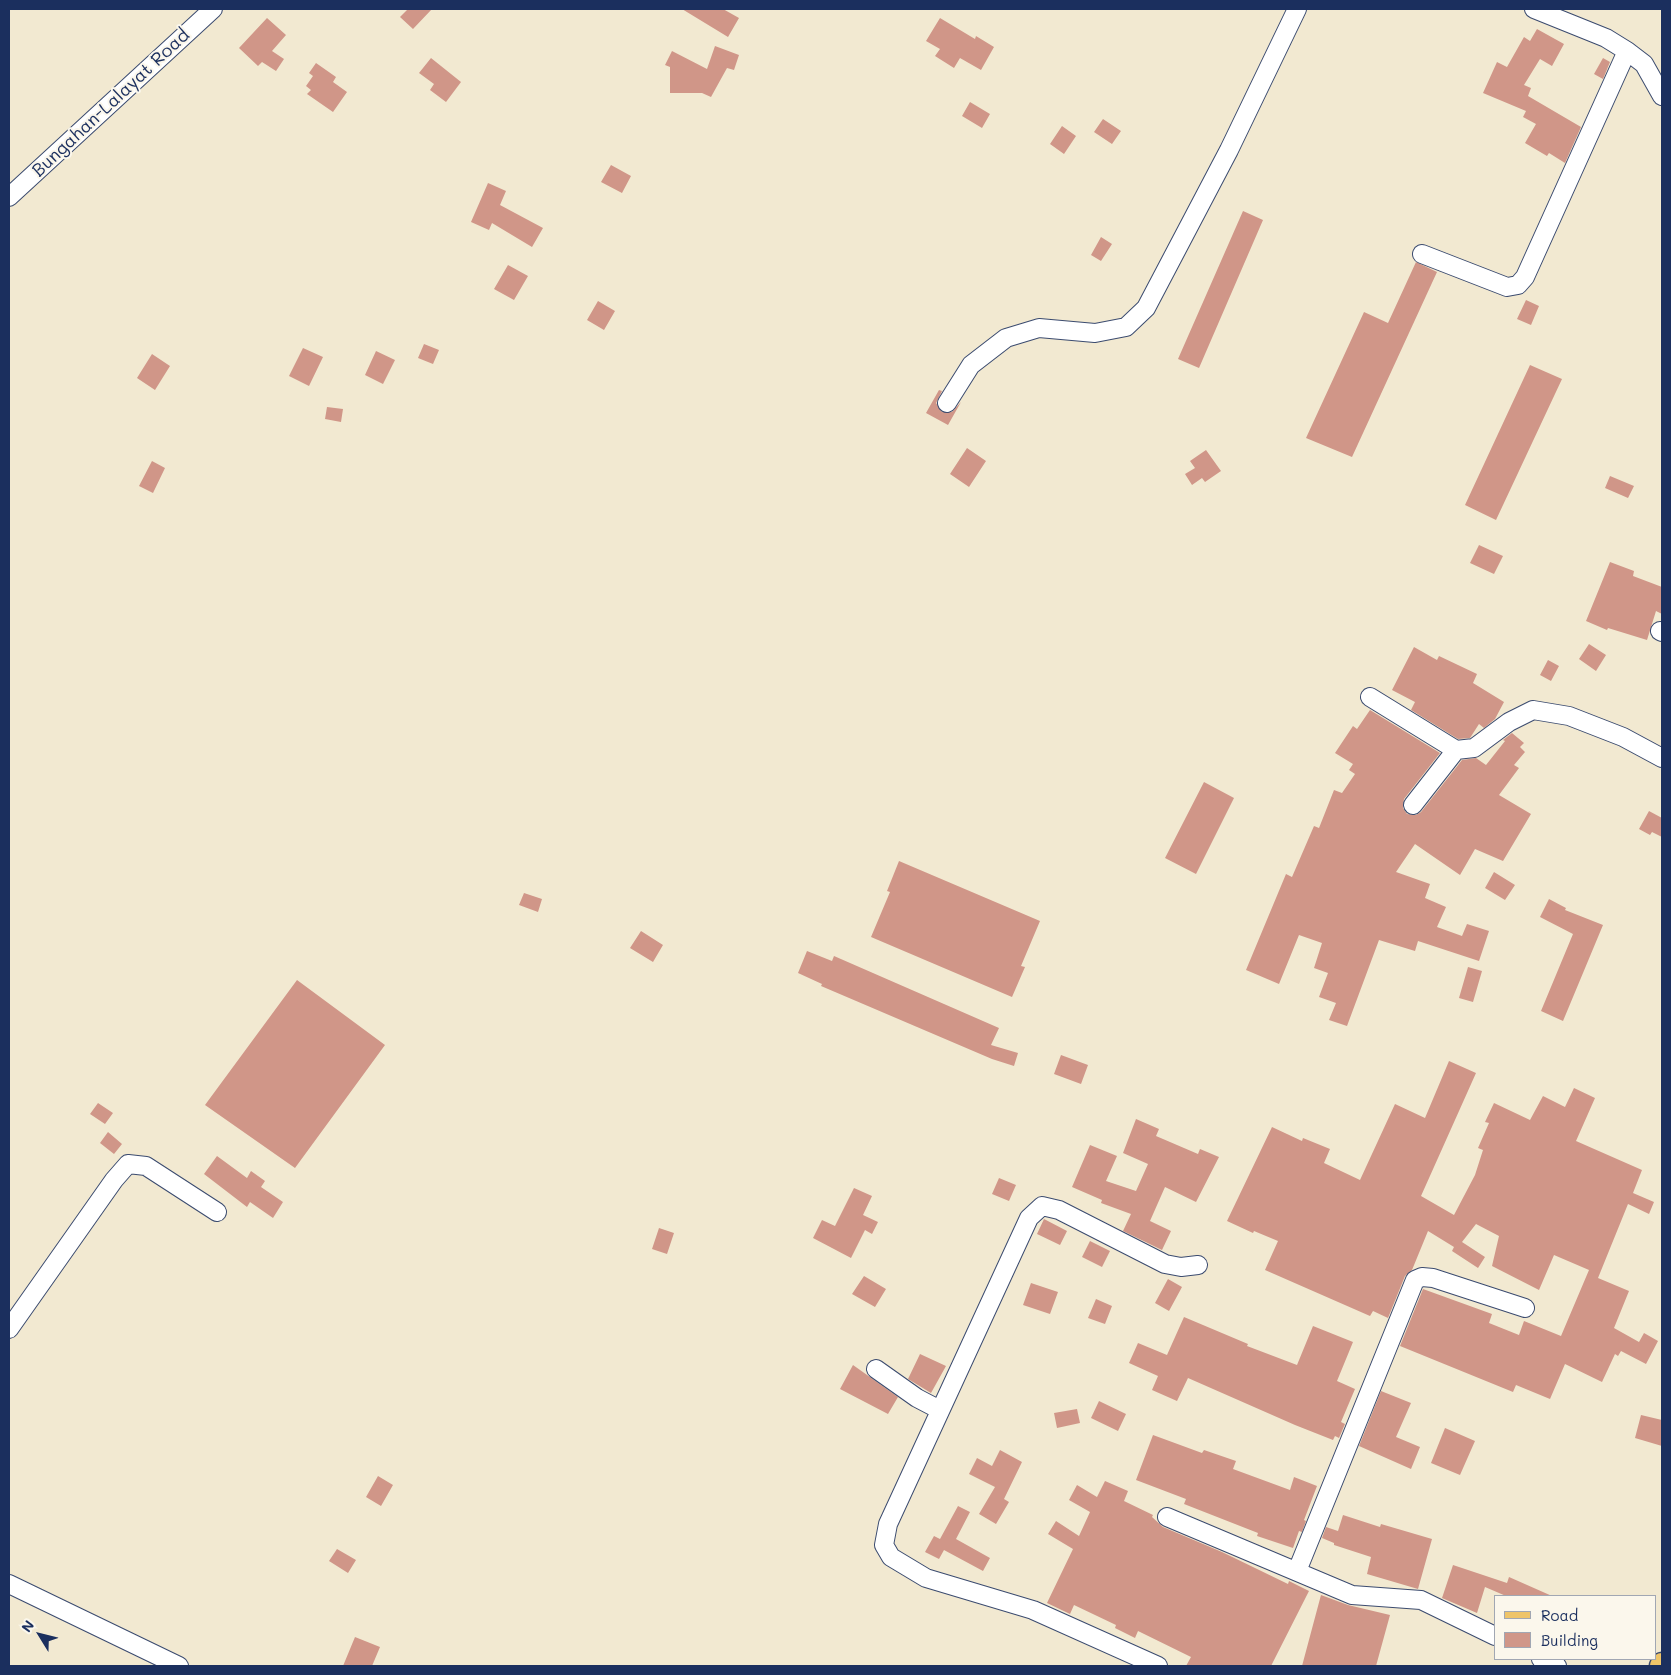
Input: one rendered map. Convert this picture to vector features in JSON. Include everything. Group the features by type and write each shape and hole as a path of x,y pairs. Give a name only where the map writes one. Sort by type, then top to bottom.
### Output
{"street":[{"name":"Bungahan-Lalayat Road","path":"9,197 213,9"},
{"path":"947,403 972,365 1006,338 1039,328 1095,333 1126,327 1146,308 1229,150 1296,9"},
{"path":"1534,9 1606,38 1627,51 1644,64 1662,96"},
{"path":"1422,254 1507,287 1518,285 1525,277 1627,51"},
{"path":"1370,697 1456,750 1474,748 1509,722 1533,710 1569,716 1623,737 1662,758"},
{"path":"1413,805 1456,750"},
{"path":"9,1329 114,1180 128,1164 146,1166 217,1212"},
{"path":"1158,1666 1033,1610 926,1578 891,1557 884,1545 888,1524 1029,1218 1042,1206 1059,1210 1165,1264 1181,1266 1198,1265"},
{"path":"1296,1571 1415,1280 1422,1277 1432,1278 1525,1308"},
{"path":"876,1368 917,1398 940,1410"},
{"path":"1167,1517 1352,1595 1421,1600 1494,1636"},
{"path":"9,1584 179,1666"},
{"path":"1543,1660 1557,1666"}],"building":[{"path":"408,9 432,9 413,29 400,17"},
{"path":"682,9 723,9 739,18 728,37"},
{"path":"267,18 286,35 272,51 284,59 276,71 262,62 258,66 239,48"},
{"path":"940,18 975,39 976,36 994,47 981,70 960,58 954,68 935,56 940,49 926,41"},
{"path":"1537,29 1564,44 1552,66 1540,59 1524,85 1531,88 1528,96 1581,127 1565,163 1549,153 1547,156 1525,143 1536,124 1523,117 1526,111 1483,93 1497,62 1507,67 1524,37 1530,41"},
{"path":"715,46 739,55 734,70 727,68 711,97 702,93 670,93 670,67 665,65 672,51 707,69"},
{"path":"431,58 461,82 446,102 430,90 434,84 419,73"},
{"path":"1603,58 1610,62 1603,79 1594,74"},
{"path":"316,63 336,77 333,82 347,92 333,112 307,94 311,90 306,86 313,76 309,73"},
{"path":"970,102 990,114 982,128 962,116"},
{"path":"1103,119 1121,131 1112,144 1094,132"},
{"path":"1062,126 1076,136 1064,154 1050,144"},
{"path":"611,165 631,176 622,193 601,182"},
{"path":"488,183 506,191 500,205 543,228 532,247 492,223 489,230 471,222"},
{"path":"1243,211 1263,220 1199,368 1178,359"},
{"path":"1101,237 1112,244 1101,261 1091,255"},
{"path":"1416,262 1437,272 1352,457 1306,438 1364,312 1388,323"},
{"path":"508,265 528,276 514,300 494,289"},
{"path":"1526,300 1539,306 1531,325 1517,319"},
{"path":"598,301 615,311 604,330 587,320"},
{"path":"424,344 439,350 433,364 418,358"},
{"path":"303,348 323,357 309,386 289,376"},
{"path":"376,351 395,360 383,384 365,375"},
{"path":"152,354 170,366 155,390 137,378"},
{"path":"1530,365 1562,379 1496,520 1465,505"},
{"path":"939,390 942,391 936,403 942,412 952,412 961,402 948,425 926,413"},
{"path":"327,407 343,409 341,422 325,419"},
{"path":"967,448 986,461 969,487 950,474"},
{"path":"1206,450 1221,471 1205,482 1202,478 1192,485 1185,474 1195,468 1190,461"},
{"path":"152,461 165,468 153,493 139,486"},
{"path":"1610,476 1634,486 1628,498 1605,488"},
{"path":"1479,545 1503,556 1494,574 1470,563"},
{"path":"1610,562 1634,571 1633,576 1662,587 1662,614 1656,611 1647,640 1608,628 1607,630 1586,621"},
{"path":"1589,644 1606,655 1596,671 1579,659"},
{"path":"1414,647 1437,660 1439,656 1477,674 1473,683 1504,702 1495,719 1484,728 1479,724 1470,738 1458,739 1411,710 1415,702 1392,690"},
{"path":"1548,660 1559,666 1551,681 1540,675"},
{"path":"1370,710 1440,753 1404,799 1403,808 1407,814 1416,815 1421,812 1462,760 1476,758 1486,765 1505,741 1503,740 1512,733 1524,743 1520,747 1525,752 1514,765 1519,768 1499,795 1531,814 1503,861 1475,849 1460,875 1415,844 1396,872 1430,884 1425,898 1446,907 1437,927 1462,936 1467,924 1489,931 1479,961 1418,941 1415,951 1379,940 1347,1026 1329,1020 1336,1003 1319,997 1328,973 1314,968 1322,943 1299,935 1279,984 1246,970 1286,874 1292,877 1314,826 1319,828 1334,790 1342,793 1355,774 1349,770 1353,764 1335,753 1353,726 1357,729"},
{"path":"1204,782 1234,798 1196,874 1165,858"},
{"path":"1649,811 1662,818 1662,837 1652,832 1650,835 1639,829"},
{"path":"899,861 1040,921 1021,966 1025,967 1012,997 871,937 890,892 887,891"},
{"path":"1494,872 1515,885 1505,900 1485,888"},
{"path":"524,893 542,899 538,912 519,905"},
{"path":"1549,899 1566,908 1565,910 1603,925 1563,1021 1541,1011 1573,934 1540,917"},
{"path":"641,931 663,945 653,962 630,948"},
{"path":"807,951 832,961 834,956 999,1028 991,1045 1018,1053 1014,1066 992,1059 821,986 822,984 798,973"},
{"path":"1468,967 1482,971 1473,1002 1459,998"},
{"path":"297,980 385,1045 295,1168 205,1105"},
{"path":"1061,1055 1088,1065 1081,1084 1054,1074"},
{"path":"1449,1061 1476,1073 1421,1196 1454,1215 1475,1175 1483,1150 1478,1148 1489,1123 1485,1122 1494,1103 1530,1120 1543,1096 1565,1107 1574,1088 1595,1098 1576,1141 1642,1170 1633,1193 1654,1202 1649,1214 1628,1204 1598,1278 1629,1291 1614,1328 1639,1342 1644,1333 1658,1341 1646,1364 1621,1351 1618,1356 1615,1354 1602,1382 1565,1364 1550,1399 1516,1385 1513,1392 1400,1346 1423,1289 1492,1314 1489,1323 1519,1335 1524,1321 1561,1336 1589,1270 1554,1255 1539,1290 1492,1266 1499,1236 1476,1224 1462,1242 1485,1257 1478,1268 1452,1251 1454,1247 1428,1231 1412,1270 1405,1276 1388,1318 1373,1311 1370,1316 1265,1270 1278,1241 1254,1231 1253,1233 1227,1221 1272,1127 1302,1141 1303,1138 1330,1149 1324,1163 1360,1180 1395,1104 1425,1118"},
{"path":"98,1103 113,1113 105,1124 90,1114"},
{"path":"1136,1119 1159,1129 1156,1136 1198,1154 1200,1149 1219,1157 1196,1202 1165,1187 1150,1221 1171,1231 1162,1250 1123,1231 1131,1214 1101,1203 1102,1200 1072,1187 1090,1145 1117,1156 1106,1181 1136,1191 1148,1164 1123,1153"},
{"path":"108,1132 122,1144 114,1154 100,1143"},
{"path":"217,1156 247,1178 251,1171 265,1181 261,1187 283,1202 273,1218 250,1202 247,1207 204,1174"},
{"path":"999,1178 1016,1185 1009,1201 992,1194"},
{"path":"854,1188 872,1196 863,1215 878,1222 872,1234 865,1230 851,1258 813,1238 822,1220 835,1226"},
{"path":"1044,1219 1067,1231 1060,1245 1037,1234"},
{"path":"659,1228 674,1233 667,1254 652,1249"},
{"path":"1090,1241 1110,1251 1102,1267 1082,1257"},
{"path":"864,1276 886,1289 875,1307 852,1294"},
{"path":"1168,1279 1182,1287 1169,1311 1155,1303"},
{"path":"1031,1283 1058,1292 1050,1314 1023,1305"},
{"path":"1096,1299 1112,1306 1105,1324 1088,1318"},
{"path":"1184,1317 1248,1344 1247,1346 1297,1365 1313,1326 1353,1342 1337,1381 1355,1389 1341,1422 1345,1424 1339,1438 1335,1436 1333,1440 1295,1425 1188,1378 1177,1401 1152,1390 1158,1376 1129,1363 1138,1343 1167,1355"},
{"path":"920,1354 946,1366 931,1393 908,1379"},
{"path":"853,1365 898,1397 888,1414 840,1389"},
{"path":"1381,1391 1411,1403 1396,1437 1420,1447 1411,1469 1359,1446"},
{"path":"1099,1401 1126,1414 1118,1431 1091,1418"},
{"path":"1077,1409 1080,1423 1057,1428 1054,1413"},
{"path":"1641,1415 1662,1420 1662,1446 1635,1438"},
{"path":"1445,1428 1475,1441 1460,1475 1431,1463"},
{"path":"1153,1435 1202,1453 1204,1450 1236,1461 1233,1469 1290,1490 1294,1477 1317,1486 1304,1520 1306,1521 1302,1532 1299,1531 1293,1548 1257,1536 1258,1533 1184,1504 1186,1499 1136,1480"},
{"path":"1000,1450 1022,1462 1004,1499 1009,1502 996,1524 979,1514 995,1487 969,1474 977,1458 992,1466"},
{"path":"378,1476 393,1485 381,1506 366,1497"},
{"path":"1105,1481 1128,1491 1124,1501 1153,1515 1152,1517 1163,1527 1222,1552 1288,1584 1289,1581 1309,1591 1271,1666 1186,1666 1191,1657 1138,1631 1135,1638 1115,1628 1116,1625 1074,1605 1070,1614 1047,1603 1073,1549 1048,1534 1056,1521 1079,1536 1090,1512 1069,1500 1077,1485 1097,1497"},
{"path":"958,1506 970,1512 956,1539 990,1558 983,1571 944,1550 939,1559 925,1552 934,1536 940,1539"},
{"path":"1343,1515 1380,1527 1381,1524 1432,1539 1418,1589 1367,1574 1371,1557 1334,1545 1334,1543 1322,1538 1326,1527 1338,1531"},
{"path":"337,1549 356,1560 348,1573 329,1561"},
{"path":"1453,1565 1507,1583 1509,1577 1550,1595 1504,1595 1485,1587 1477,1613 1442,1598"},
{"path":"1321,1595 1348,1605 1390,1615 1376,1666 1302,1666"},
{"path":"355,1637 380,1647 372,1666 343,1666"}]}
